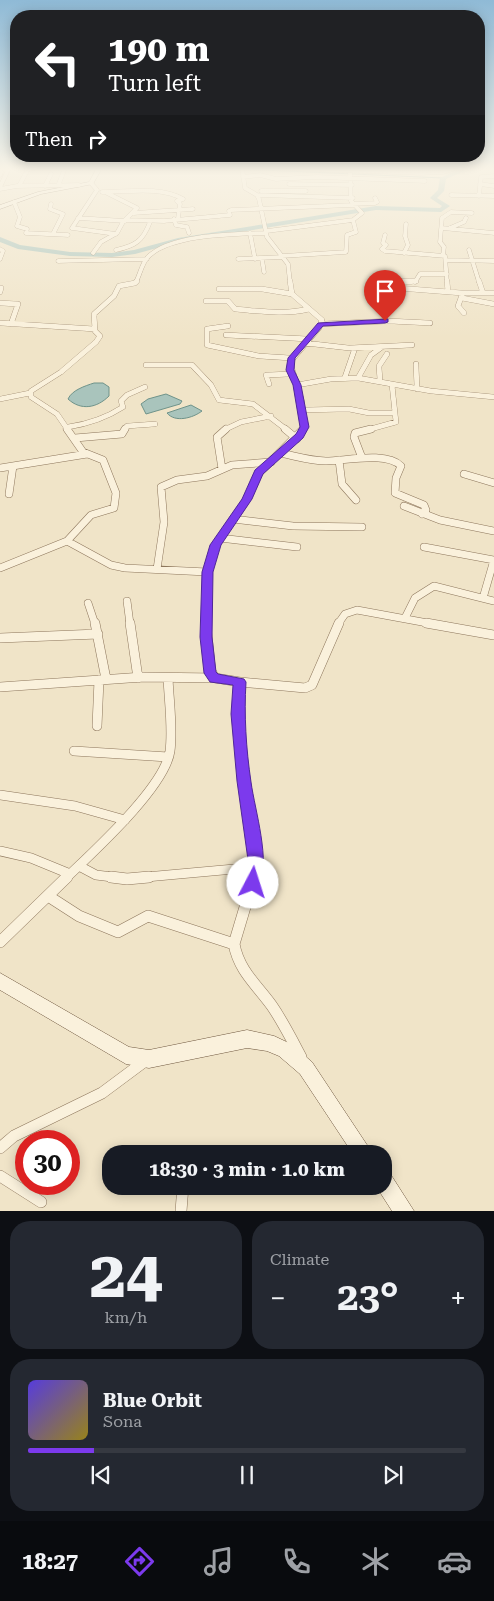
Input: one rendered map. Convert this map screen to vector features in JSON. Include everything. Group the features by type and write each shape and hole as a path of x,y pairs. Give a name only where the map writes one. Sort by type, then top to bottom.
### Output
{"street":[{"path":"17,225 17,226 27,229 25,232 68,235"},
{"path":"52,234 57,225"},
{"path":"75,225 73,229 116,234"},
{"path":"93,253 101,242 116,234 123,225"},
{"path":"116,250 138,244 145,236 149,225"},
{"path":"176,225 187,227 189,233"},
{"path":"265,225 268,241 282,256 289,268 292,294"},
{"path":"0,398 30,393 89,350 99,338 95,329 94,314 114,296 118,286 135,283 147,259 159,249 183,242 314,225"},
{"path":"238,259 262,259 346,252 347,235 356,232 354,225"},
{"path":"404,253 408,245 405,236 406,225"},
{"path":"444,225 445,228 440,242 444,247 448,292"},
{"path":"445,228 456,225"},
{"path":"445,228 494,233"},
{"path":"250,233 254,259"},
{"path":"385,235 383,242 386,244 382,250 473,261 494,261"},
{"path":"0,249 3,251 0,259"},
{"path":"469,250 483,293"},
{"path":"58,262 147,259"},
{"path":"262,259 264,272"},
{"path":"374,305 377,295 390,281 417,281 420,274 447,274"},
{"path":"385,288 448,292 494,304"},
{"path":"215,678 210,673 206,637 207,572 220,538 247,499 258,472 296,439 304,427 297,385 290,366 292,358 321,324 321,318 292,294 262,289 219,289"},
{"path":"462,296 494,293"},
{"path":"462,296 458,306 464,313"},
{"path":"206,301 228,301 234,308 263,312 295,312 309,309"},
{"path":"0,303 18,304 11,324"},
{"path":"321,324 389,321 430,323"},
{"path":"0,323 95,329"},
{"path":"228,326 207,329 207,345 259,356 292,358"},
{"path":"226,335 307,341 355,348 412,345"},
{"path":"358,378 371,355 382,346"},
{"path":"345,378 355,348"},
{"path":"380,381 379,366 387,354"},
{"path":"416,364 418,389"},
{"path":"146,366 192,365 211,385 219,400 247,402 271,416 296,439"},
{"path":"269,384 266,375 292,374"},
{"path":"297,385 358,378 418,389 494,397"},
{"path":"362,458 354,435 394,424 395,413 392,385"},
{"path":"68,427 93,423 110,415 124,407 121,401 127,394 145,387"},
{"path":"30,393 31,397 57,414 87,454"},
{"path":"301,410 349,409 370,413 395,413"},
{"path":"222,468 217,437 222,430 232,425 271,416"},
{"path":"75,438 122,434 126,426 155,424"},
{"path":"280,453 316,460 362,458 396,461 401,466 396,478 395,493 424,505 426,510 422,514"},
{"path":"0,468 87,454 99,456 103,460 116,493 116,506 111,510 90,515 67,542 0,568"},
{"path":"339,460 342,484 356,500"},
{"path":"157,569 164,522 161,487 177,480 207,476 222,468 245,463 271,462"},
{"path":"9,494 13,466"},
{"path":"464,474 494,483"},
{"path":"404,506 451,523 494,531"},
{"path":"233,519 293,526 362,527"},
{"path":"220,538 297,547"},
{"path":"67,542 111,565 125,568 207,572"},
{"path":"424,547 447,553 494,560 483,598"},
{"path":"404,618 410,603 430,587 439,587 494,601"},
{"path":"127,601 138,678"},
{"path":"88,604 98,634 102,679 97,726"},
{"path":"0,687 102,679 215,678 306,688 312,685 342,615 348,610 404,618 494,635"},
{"path":"0,638 98,634"},
{"path":"0,942 125,820 157,780 170,751 168,678"},
{"path":"240,682 237,714 244,781 257,867 234,944 241,970 271,1006 306,1068 358,1145"},
{"path":"74,751 168,758"},
{"path":"0,795 75,806 125,820"},
{"path":"0,851 30,858 70,874"},
{"path":"79,866 96,875 127,879 257,867"},
{"path":"48,896 79,916 118,932 130,927 138,919 148,916 234,944"},
{"path":"0,981 126,1055 149,1058 247,1039 268,1042 285,1050 306,1068"},
{"path":"0,1148 22,1132 102,1092 149,1058"},
{"path":"0,1176 41,1202"},
{"path":"392,1194 404,1211"},
{"path":"181,1211 183,1195"}],"water":[{"path":"94,383 103,383 109,387 109,396 99,403 89,406 78,405 68,399 76,391"},
{"path":"166,394 182,401 180,404 146,414 141,404 148,399"},
{"path":"191,405 202,411 194,416 179,419 167,413"}],"waterway":[{"path":"0,239 18,247 70,254 112,255 135,252 178,240 281,225"}],"route":[{"path":"253,883 257,867 244,781 237,714 240,682 215,678 210,673 206,637 207,572 216,545 247,499 258,472 300,436 304,427 297,385 290,370 292,358 321,324 338,325 385,321"}]}
